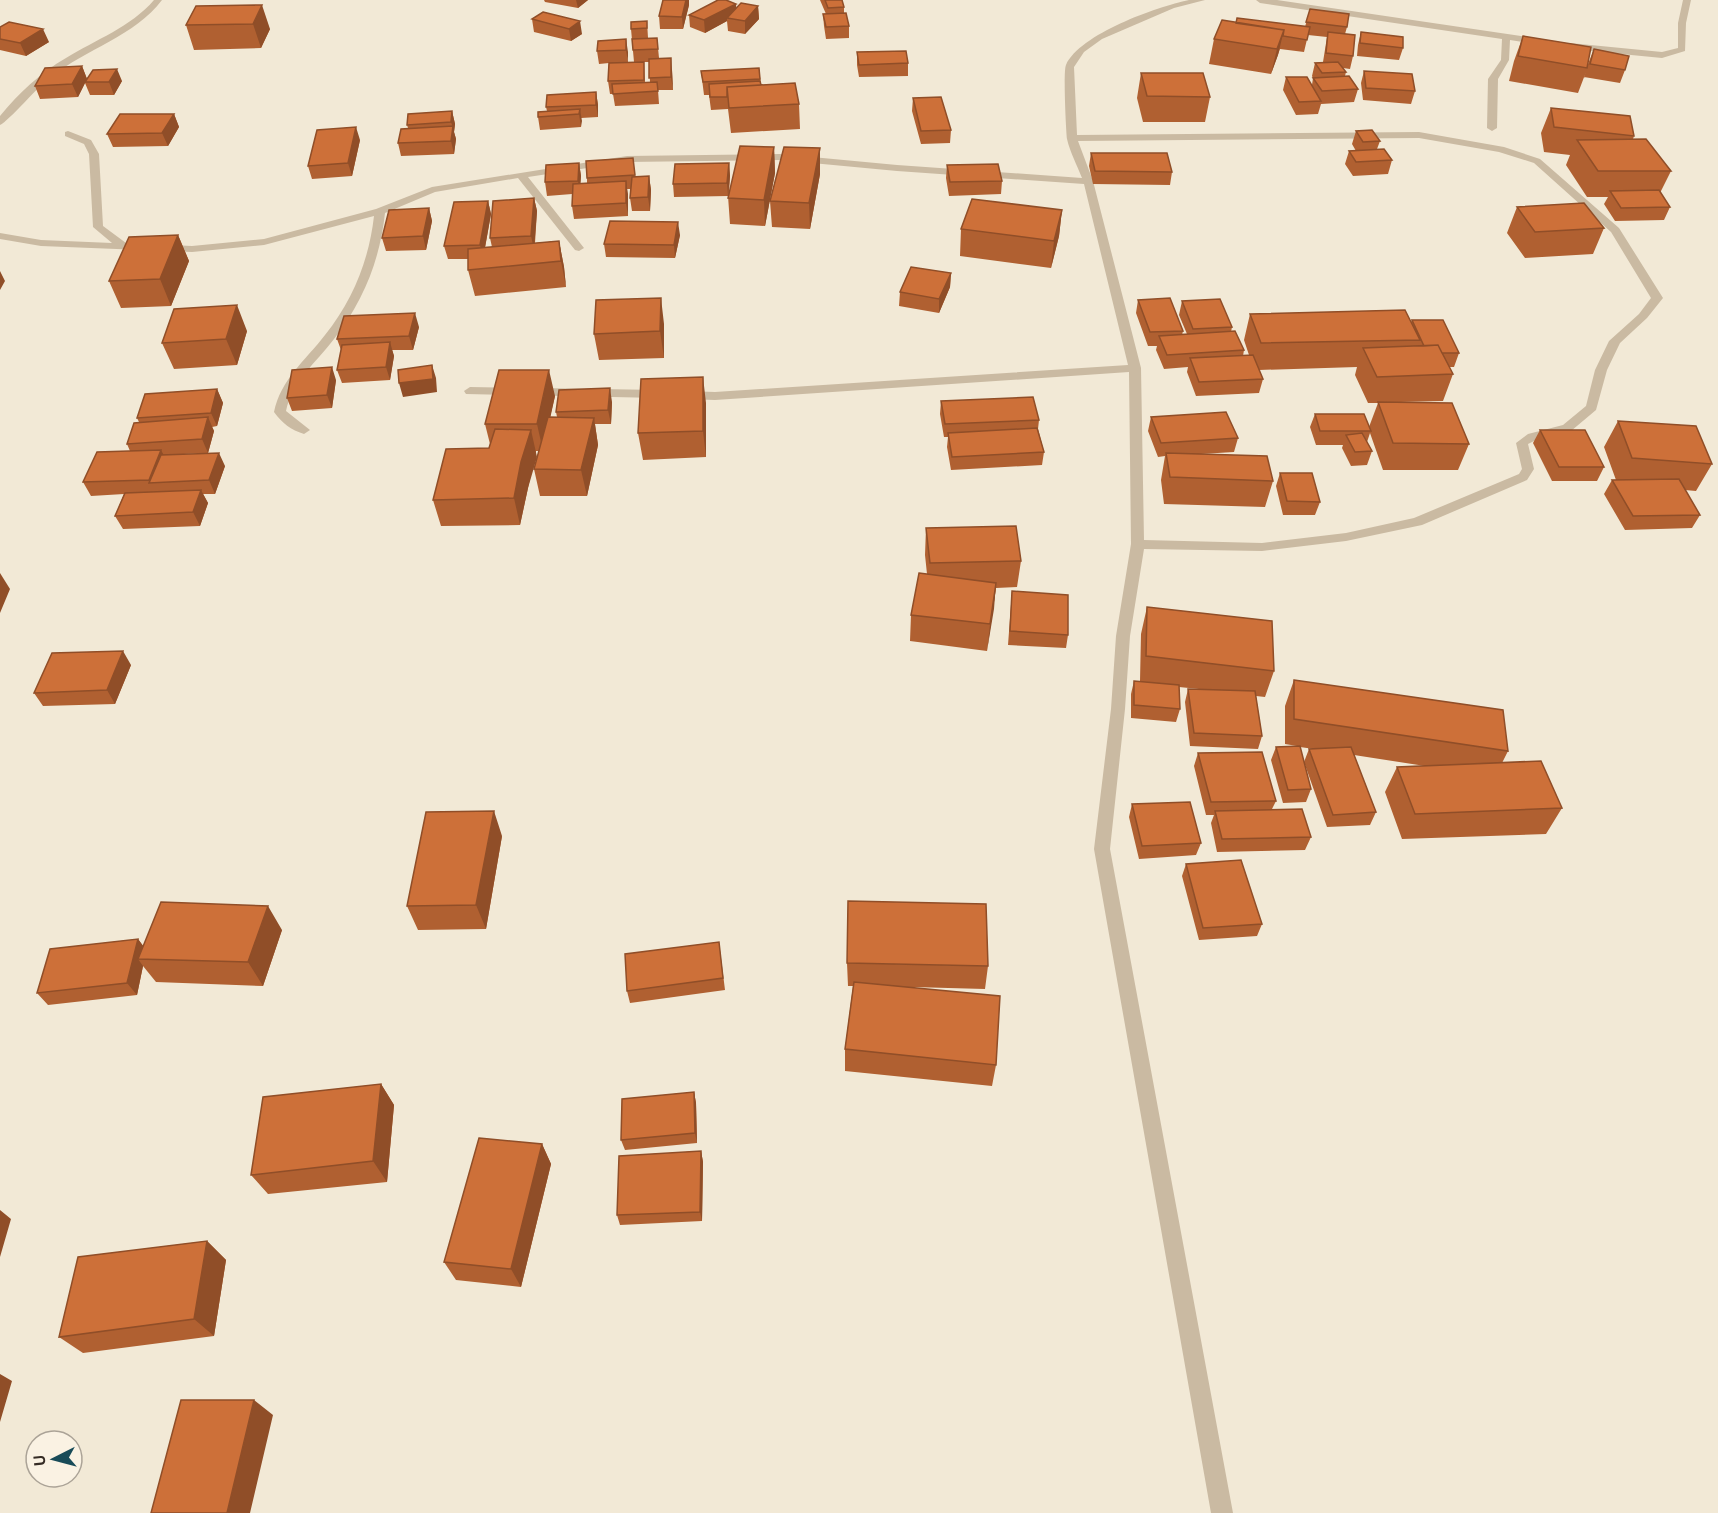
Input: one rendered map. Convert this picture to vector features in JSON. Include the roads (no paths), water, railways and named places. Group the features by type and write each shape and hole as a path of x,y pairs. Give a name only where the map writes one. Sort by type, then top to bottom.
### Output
{"street":[{"path":"0,122 18,99 66,62 126,27 154,7 158,0"},
{"path":"1201,0 1172,6 1099,37 1081,50 1069,67 1072,138 1088,181 1135,368 1138,544 1123,636 1118,709 1102,849 1222,1513"},
{"path":"1260,0 1549,43"},
{"path":"1560,45 1623,53 1662,55 1682,49 1682,23 1688,0"},
{"path":"1492,128 1493,79 1505,60 1506,37"},
{"path":"69,134 88,141 94,154 98,227 123,246"},
{"path":"1072,138 1419,135 1501,149 1537,162 1615,230 1657,298 1643,316 1615,340 1601,370 1592,407 1567,428 1532,437 1522,443 1528,469 1523,477 1416,522 1346,537 1262,547 1138,544"},
{"path":"0,236 41,243 192,249 264,242 380,211 432,190 521,174 627,159 780,156 897,168 1088,181"},
{"path":"521,174 579,248"},
{"path":"304,430 288,421 280,412 282,401 288,386 331,336 359,292 369,272 380,211"},
{"path":"470,391 574,391 715,396 1135,368"}]}
